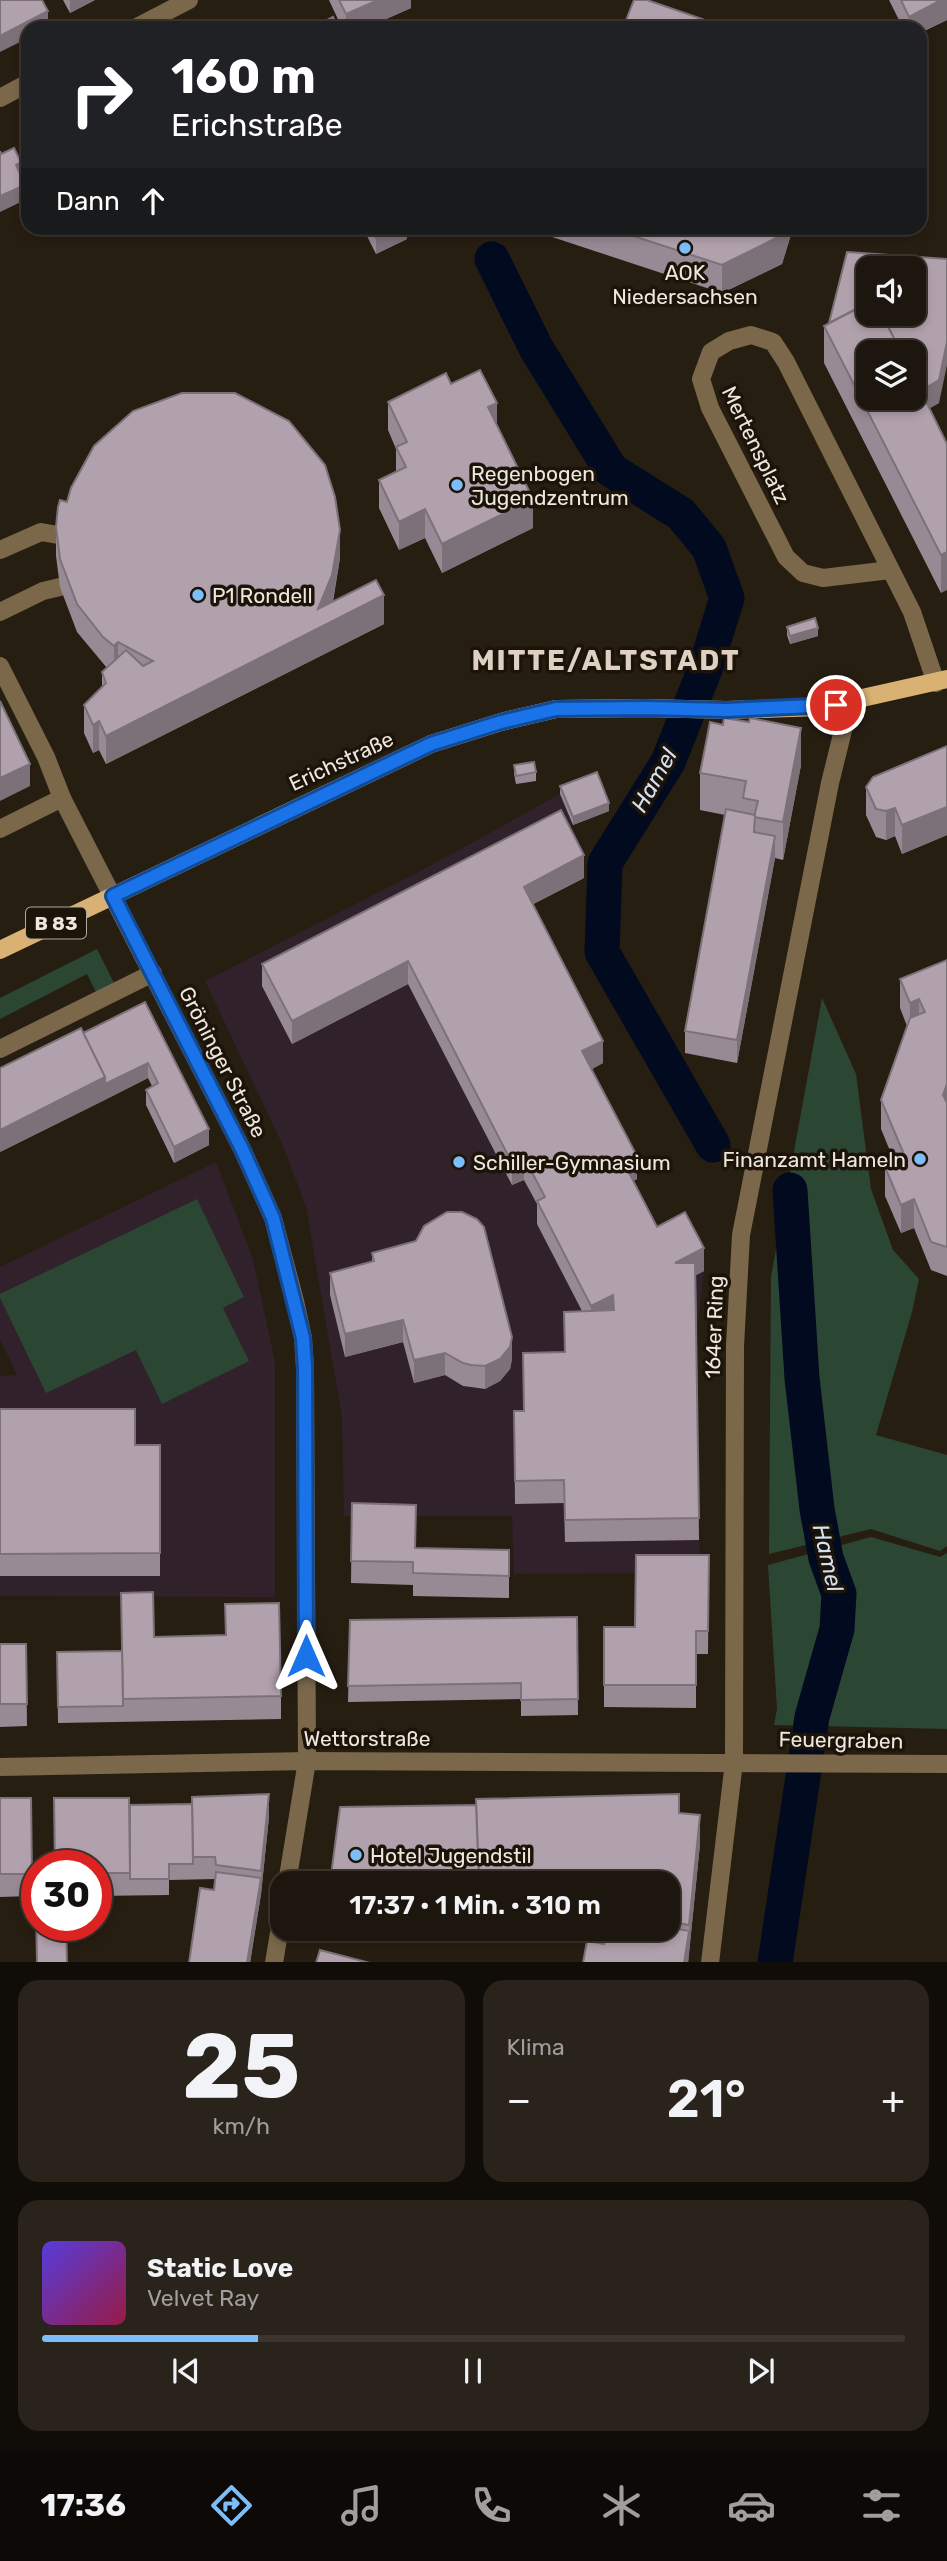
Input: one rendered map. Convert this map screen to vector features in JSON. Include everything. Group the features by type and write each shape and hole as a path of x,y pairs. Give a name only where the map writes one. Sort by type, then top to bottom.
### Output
{"main road":[{"name":"Mertensplatz","path":"726,710 822,707 942,681"},
{"name":"Erichstraße","path":"0,950 431,744 501,722 556,709 726,710"}],"street":[{"path":"148,21 189,0"},
{"path":"0,98 21,87"},
{"name":"Mertensplatz","path":"890,569 822,578 803,573 786,557 710,408 701,379 711,352 730,341 751,335 773,342 786,362 912,612 942,681"},
{"path":"0,550 41,532 58,535"},
{"path":"0,612 44,591 60,587"},
{"name":"Gröninger Straße","path":"0,666 46,757 62,798 242,1149 273,1218 303,1338 307,1760 289,1871"},
{"name":"164er Ring","path":"710,1962 734,1762 735,1346 741,1235 830,783 850,702"},
{"path":"0,829 62,798"},
{"path":"0,1049 153,973"},
{"name":"Wettorstraße","path":"0,1766 307,1760 734,1762"},
{"name":"Feuergraben","path":"734,1762 947,1764"},
{"path":"274,1962 278,1941"}],"shaded area":[{"name":"Schiller-Gymnasium","path":"597,780 609,811 573,825 562,833 584,878 524,909 583,1074 637,1179 624,1185 656,1249 685,1235 704,1271 696,1337 700,1573 514,1574 512,1516 344,1516 342,1417 306,1207 283,1146 205,981 428,867 560,794"},
{"path":"216,1162 253,1259 275,1362 275,1597 0,1596 0,1376 17,1375 0,1339 0,1267"}],"green space":[{"path":"97,949 114,983 96,992 87,974 0,1019 0,998"},
{"path":"822,998 856,1074 871,1189 893,1250 919,1279 876,1435 947,1455 947,1546 940,1551 871,1529 769,1554 771,1277"},
{"path":"197,1199 244,1297 223,1308 249,1361 162,1404 136,1350 46,1393 0,1294"},
{"path":"871,1537 940,1557 947,1553 947,1729 774,1725 777,1709 768,1565"}],"building":[{"path":"0,0 42,0 48,11 29,21 21,21 21,25 0,36"},
{"path":"339,0 378,0 346,14"},
{"path":"634,0 647,0 708,21 626,21"},
{"path":"901,0 941,0 909,17"},
{"path":"14,148 21,162 16,165 21,176 21,187 0,196 0,151 1,154"},
{"path":"630,235 782,235 722,265"},
{"path":"847,252 904,256 856,256 856,309 829,323"},
{"path":"926,258 947,259 947,342 939,380 926,388 926,340 895,340 888,326 926,326"},
{"path":"856,309 856,326 888,326 895,340 856,340 856,389 824,326"},
{"name":"Regenbogen Jugendzentrum","path":"480,370 497,403 488,407 533,499 442,544 425,509 399,522 379,480 406,467 396,447 407,442 388,402 446,373 451,384"},
{"name":"P1 Rondell","path":"182,393 235,393 289,421 325,465 335,497 340,530 332,575 318,609 376,580 384,595 106,736 99,721 93,725 84,705 106,683 102,672 126,650 143,666 153,661 118,642 114,646 103,637 77,604 60,559 56,527 58,507 60,500 67,502 71,488 94,446 133,411"},
{"path":"926,401 947,444 947,552 941,555 867,410 926,410"},
{"path":"815,618 818,628 790,636 787,627"},
{"path":"0,701 30,764 0,778"},
{"path":"724,718 749,722 750,718 801,728 783,822 754,817 758,801 743,798 746,781 700,773 710,722 723,725"},
{"path":"947,746 947,807 902,825 895,808 886,811 876,809 866,787 873,777"},
{"path":"534,762 536,772 516,776 514,765"},
{"path":"597,772 609,803 573,817 560,786"},
{"path":"726,809 755,815 754,832 775,836 737,1040 685,1031"},
{"path":"561,810 584,855 524,887 603,1041 582,1051 637,1156 624,1163 657,1227 685,1212 704,1248 675,1263 695,1263 699,1518 565,1520 564,1480 515,1481 514,1411 524,1411 523,1353 565,1352 564,1312 614,1310 613,1295 591,1306 537,1201 545,1197 524,1157 512,1163 408,961 292,1021 262,964"},
{"name":"Finanzamt Hameln","path":"947,960 947,1084 943,1095 947,1103 947,1247 931,1242 914,1199 901,1205 885,1167 906,1159 881,1100 910,1018 925,1012 919,999 910,1003 900,979"},
{"path":"145,1002 209,1129 174,1147 146,1090 158,1083 148,1063 105,1084 105,1077 83,1033"},
{"path":"81,1028 105,1077 0,1130 0,1068"},
{"path":"447,1212 462,1212 477,1219 484,1227 512,1337 510,1347 500,1359 485,1366 463,1363 445,1353 414,1360 403,1320 345,1334 330,1273 374,1261 372,1253 416,1241 424,1226"},
{"path":"0,1409 135,1409 135,1445 160,1445 160,1553 0,1554"},
{"path":"352,1503 416,1505 415,1548 509,1550 509,1576 413,1573 413,1562 351,1561"},
{"path":"636,1555 709,1555 708,1631 696,1631 696,1685 604,1685 604,1627 635,1627"},
{"path":"153,1592 154,1637 226,1635 225,1604 279,1603 281,1696 123,1699 121,1593"},
{"path":"577,1617 578,1699 521,1700 521,1683 348,1686 350,1620"},
{"path":"0,1644 26,1644 27,1704 0,1704"},
{"path":"122,1651 123,1706 58,1707 57,1652"},
{"path":"269,1794 261,1871 216,1865 215,1857 193,1857 192,1797"},
{"path":"679,1794 679,1813 700,1815 689,1925 680,1923 680,1871 479,1871 476,1799"},
{"path":"0,1798 31,1798 32,1850 21,1850 21,1874 0,1874"},
{"path":"54,1798 129,1798 130,1873 112,1873 112,1850 55,1850"},
{"path":"192,1804 193,1864 169,1864 169,1879 130,1879 130,1805"},
{"path":"476,1805 479,1871 332,1871 340,1807"},
{"path":"216,1872 261,1878 247,1962 189,1962 200,1888 214,1890"},
{"path":"680,1929 689,1931 684,1962 583,1962 587,1941 604,1944 605,1941 680,1941"},
{"path":"37,1941 66,1941 67,1962 37,1962"},
{"path":"320,1950 366,1962 316,1962"}],"waterway":[{"name":"Hamel","path":"492,259 536,348 611,470 681,514 709,548 727,598 705,669 668,762 605,863 602,952 713,1145"},
{"name":"Hamel","path":"775,1962 812,1717 837,1629 839,1594 826,1558 817,1509 802,1378 790,1190"}],"place":[{"name":"AOK Niedersachsen","path":"685,248"},
{"name":"Regenbogen Jugendzentrum","path":"457,485"},
{"name":"P1 Rondell","path":"198,595"},
{"name":"Finanzamt Hameln","path":"920,1159"},
{"name":"Schiller-Gymnasium","path":"459,1162"},
{"name":"Hotel Jugendstil","path":"356,1855"}],"district":[{"name":"MITTE/ALTSTADT","path":"606,660"}],"route":[{"path":"306,1656 305,1368 303,1338 295,1301 273,1218 242,1149 113,896 431,744 501,722 556,709 726,710 836,705"}]}
